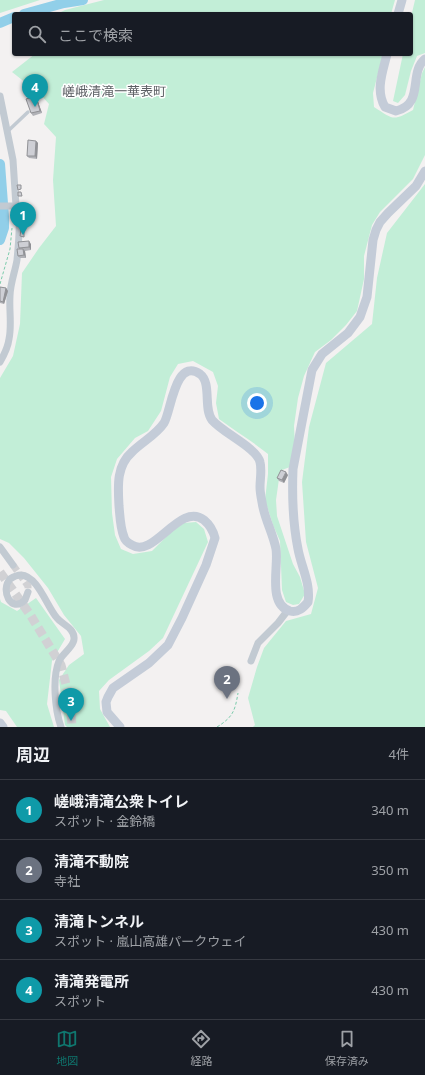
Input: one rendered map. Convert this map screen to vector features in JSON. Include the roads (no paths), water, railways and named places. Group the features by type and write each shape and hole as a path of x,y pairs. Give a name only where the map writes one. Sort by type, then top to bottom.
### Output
{"street":[{"path":"399,12 402,0"},
{"path":"387,56 380,85 380,94 385,107 396,111 407,106 411,101 420,65 425,59"},
{"path":"0,96 13,160 15,206 18,209 19,219 18,251 10,288 11,331 9,342 0,362"},
{"path":"120,727 107,712 106,707 108,697 113,688 149,663 168,645 203,571 215,538 210,525 203,519 195,516 188,517 177,523 151,543 143,547 135,547 125,540 120,522 118,484 124,461 131,452 150,438 165,422 178,379 188,372 200,374 204,379 208,410 211,418 224,430 257,455 260,462 262,504 273,536 276,551 276,594 278,600 288,610 298,611 308,602 308,587 298,548 293,480 312,370 322,354 348,333 360,317 367,297 373,240 376,230 380,222 388,213 416,186 425,170"},
{"path":"0,206 15,206"},
{"path":"0,547 13,565"},
{"path":"28,592 25,600 18,604 12,604 4,597 3,591 5,584 11,578 18,576 29,577 34,582 57,618 71,630 74,637 72,646 60,660 56,674 55,704 61,727"},
{"path":"250,661 258,643 278,623 288,610"},
{"path":"0,723 3,727"}],"lane":[{"path":"8,131 28,112"}],"waterway":[{"path":"31,12 64,3 83,0"},
{"path":"0,23 12,18"},
{"path":"0,164 4,217 4,228 0,240"}],"tunnel":[{"path":"13,565 28,586 28,592"},
{"path":"0,572 31,616 61,665 70,700 72,727"}],"place":[{"name":"清滝発電所","path":"35,107"},
{"name":"嵯峨清滝公衆トイレ","path":"23,235"},
{"name":"清滝不動院","path":"227,699"},
{"name":"清滝トンネル","path":"71,721"}],"district":[{"name":"嵯峨清滝一華表町","path":"114,91"}]}
